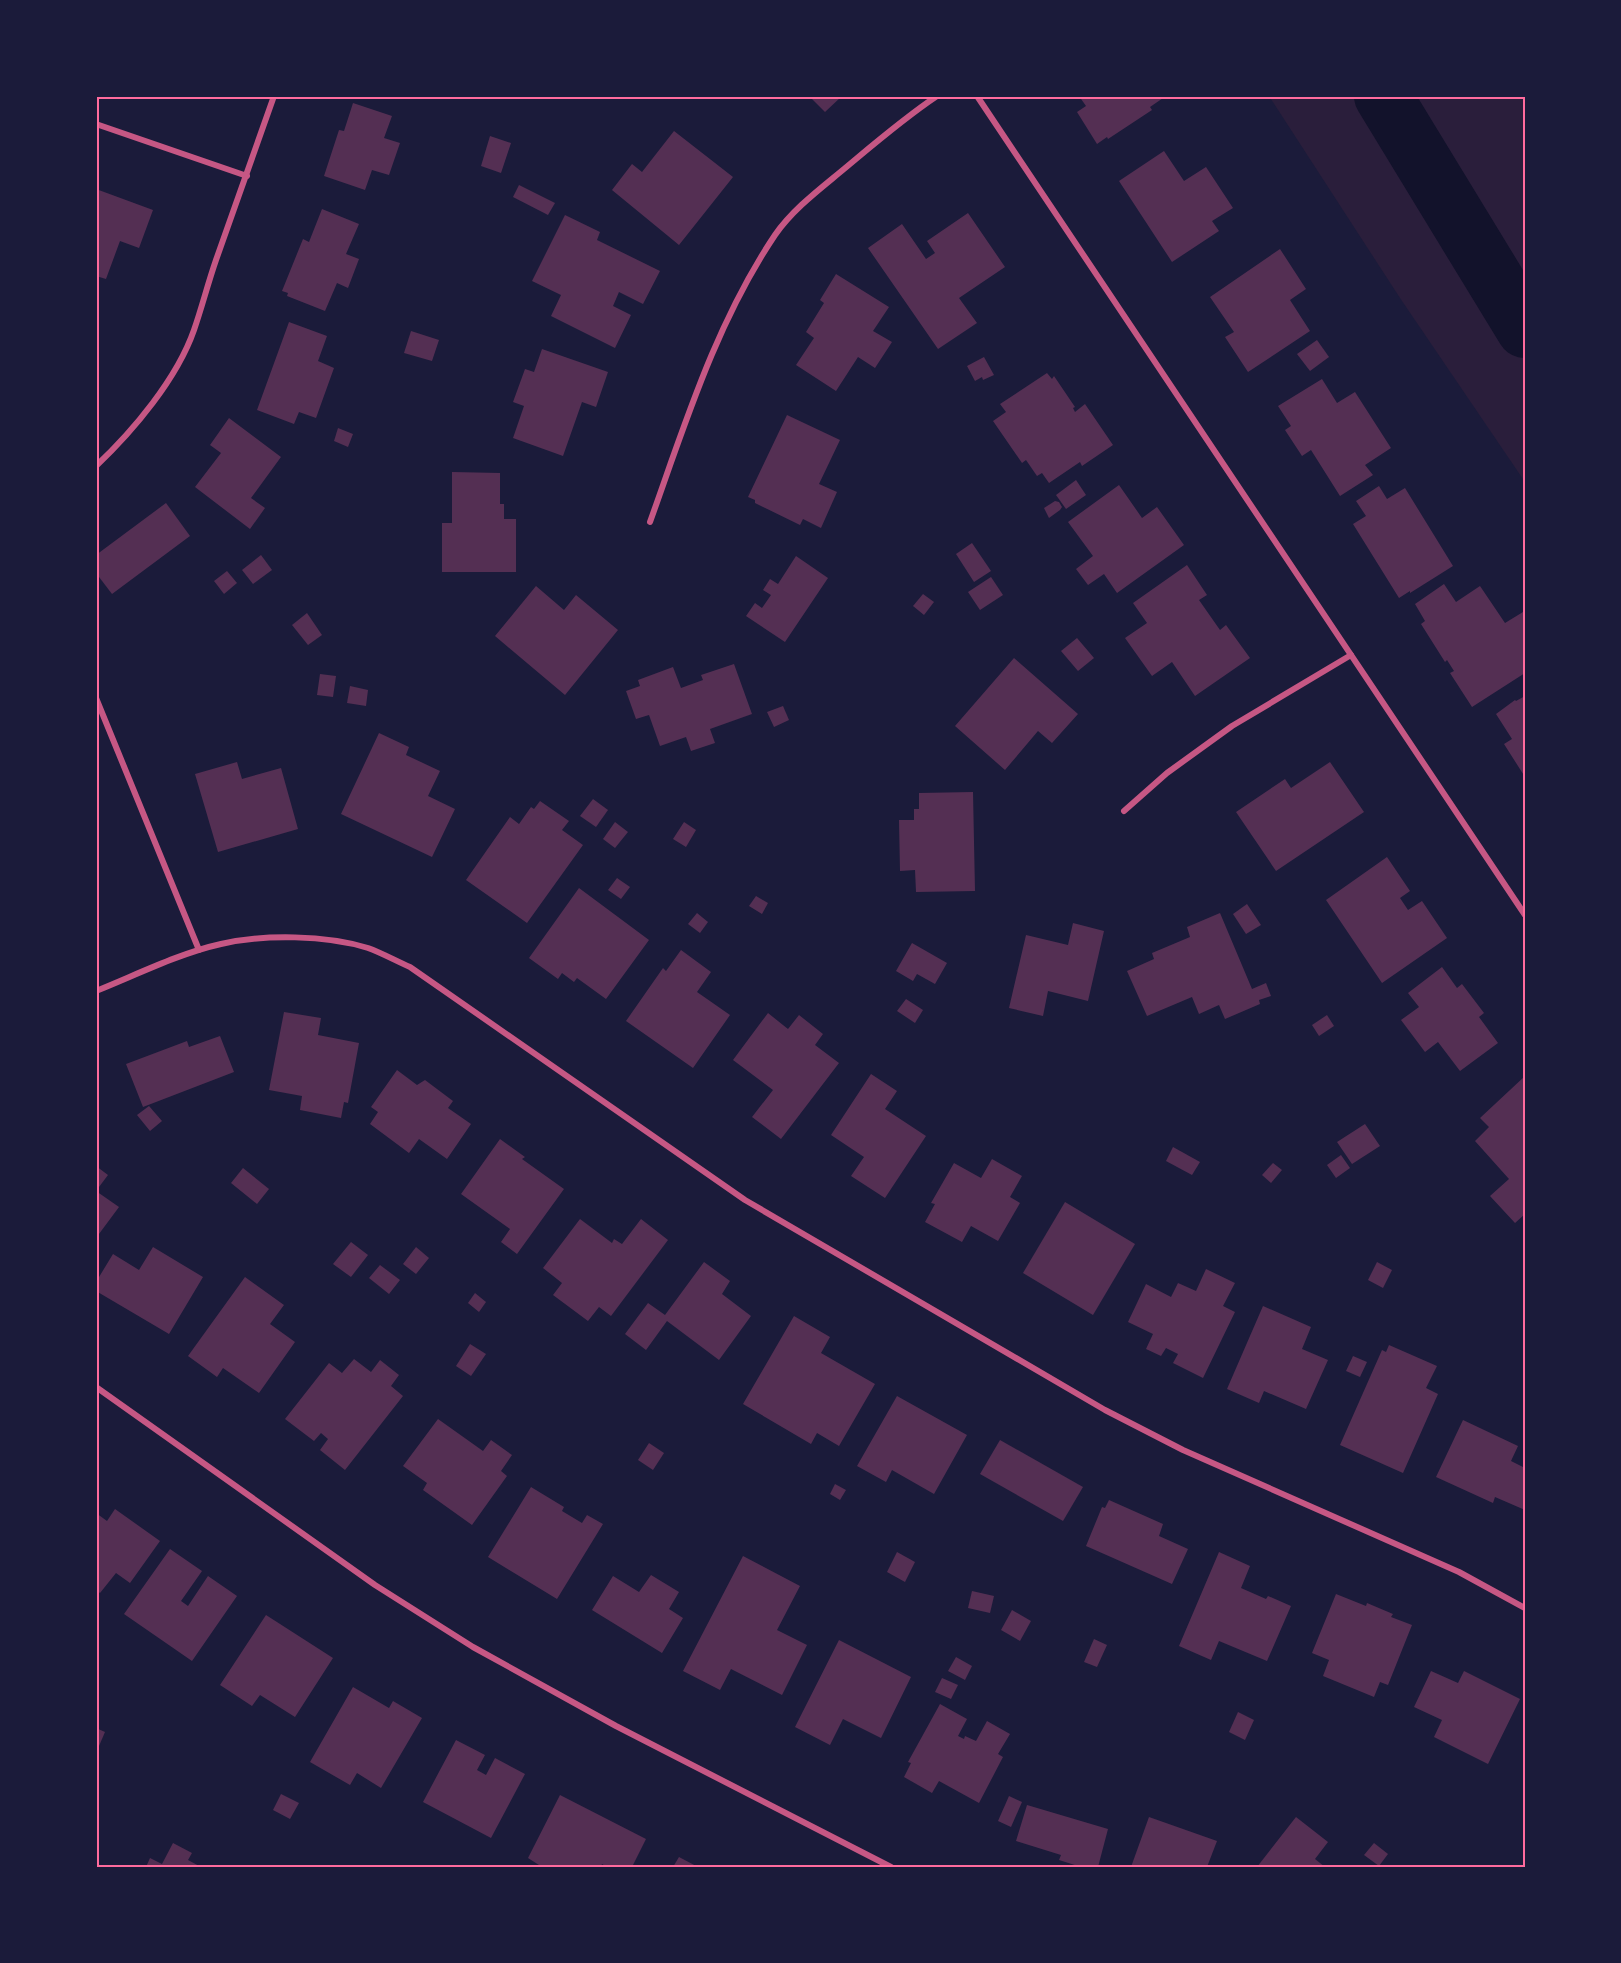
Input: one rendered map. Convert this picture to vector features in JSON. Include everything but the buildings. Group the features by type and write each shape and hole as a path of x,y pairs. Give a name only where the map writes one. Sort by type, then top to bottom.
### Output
{"street":[{"path":"96,466 115,448 152,404 182,356 194,331 215,261 247,177 274,96"},
{"path":"650,522 703,374 721,331 776,234 804,202 909,115 937,96"},
{"path":"976,96 1525,915"},
{"path":"96,123 247,177"},
{"path":"1124,811 1167,773 1232,726 1351,655"},
{"path":"96,698 200,950"},
{"path":"96,991 200,950 263,937 350,943 370,949 410,967 746,1200 1105,1410 1183,1450 1459,1572 1525,1608"},
{"path":"96,1387 375,1585 473,1647 616,1726 891,1867"}],"shaded area":[{"path":"1269,96 1525,96 1525,482 1400,298"}],"waterway":[{"path":"1383,96 1525,329"}]}
